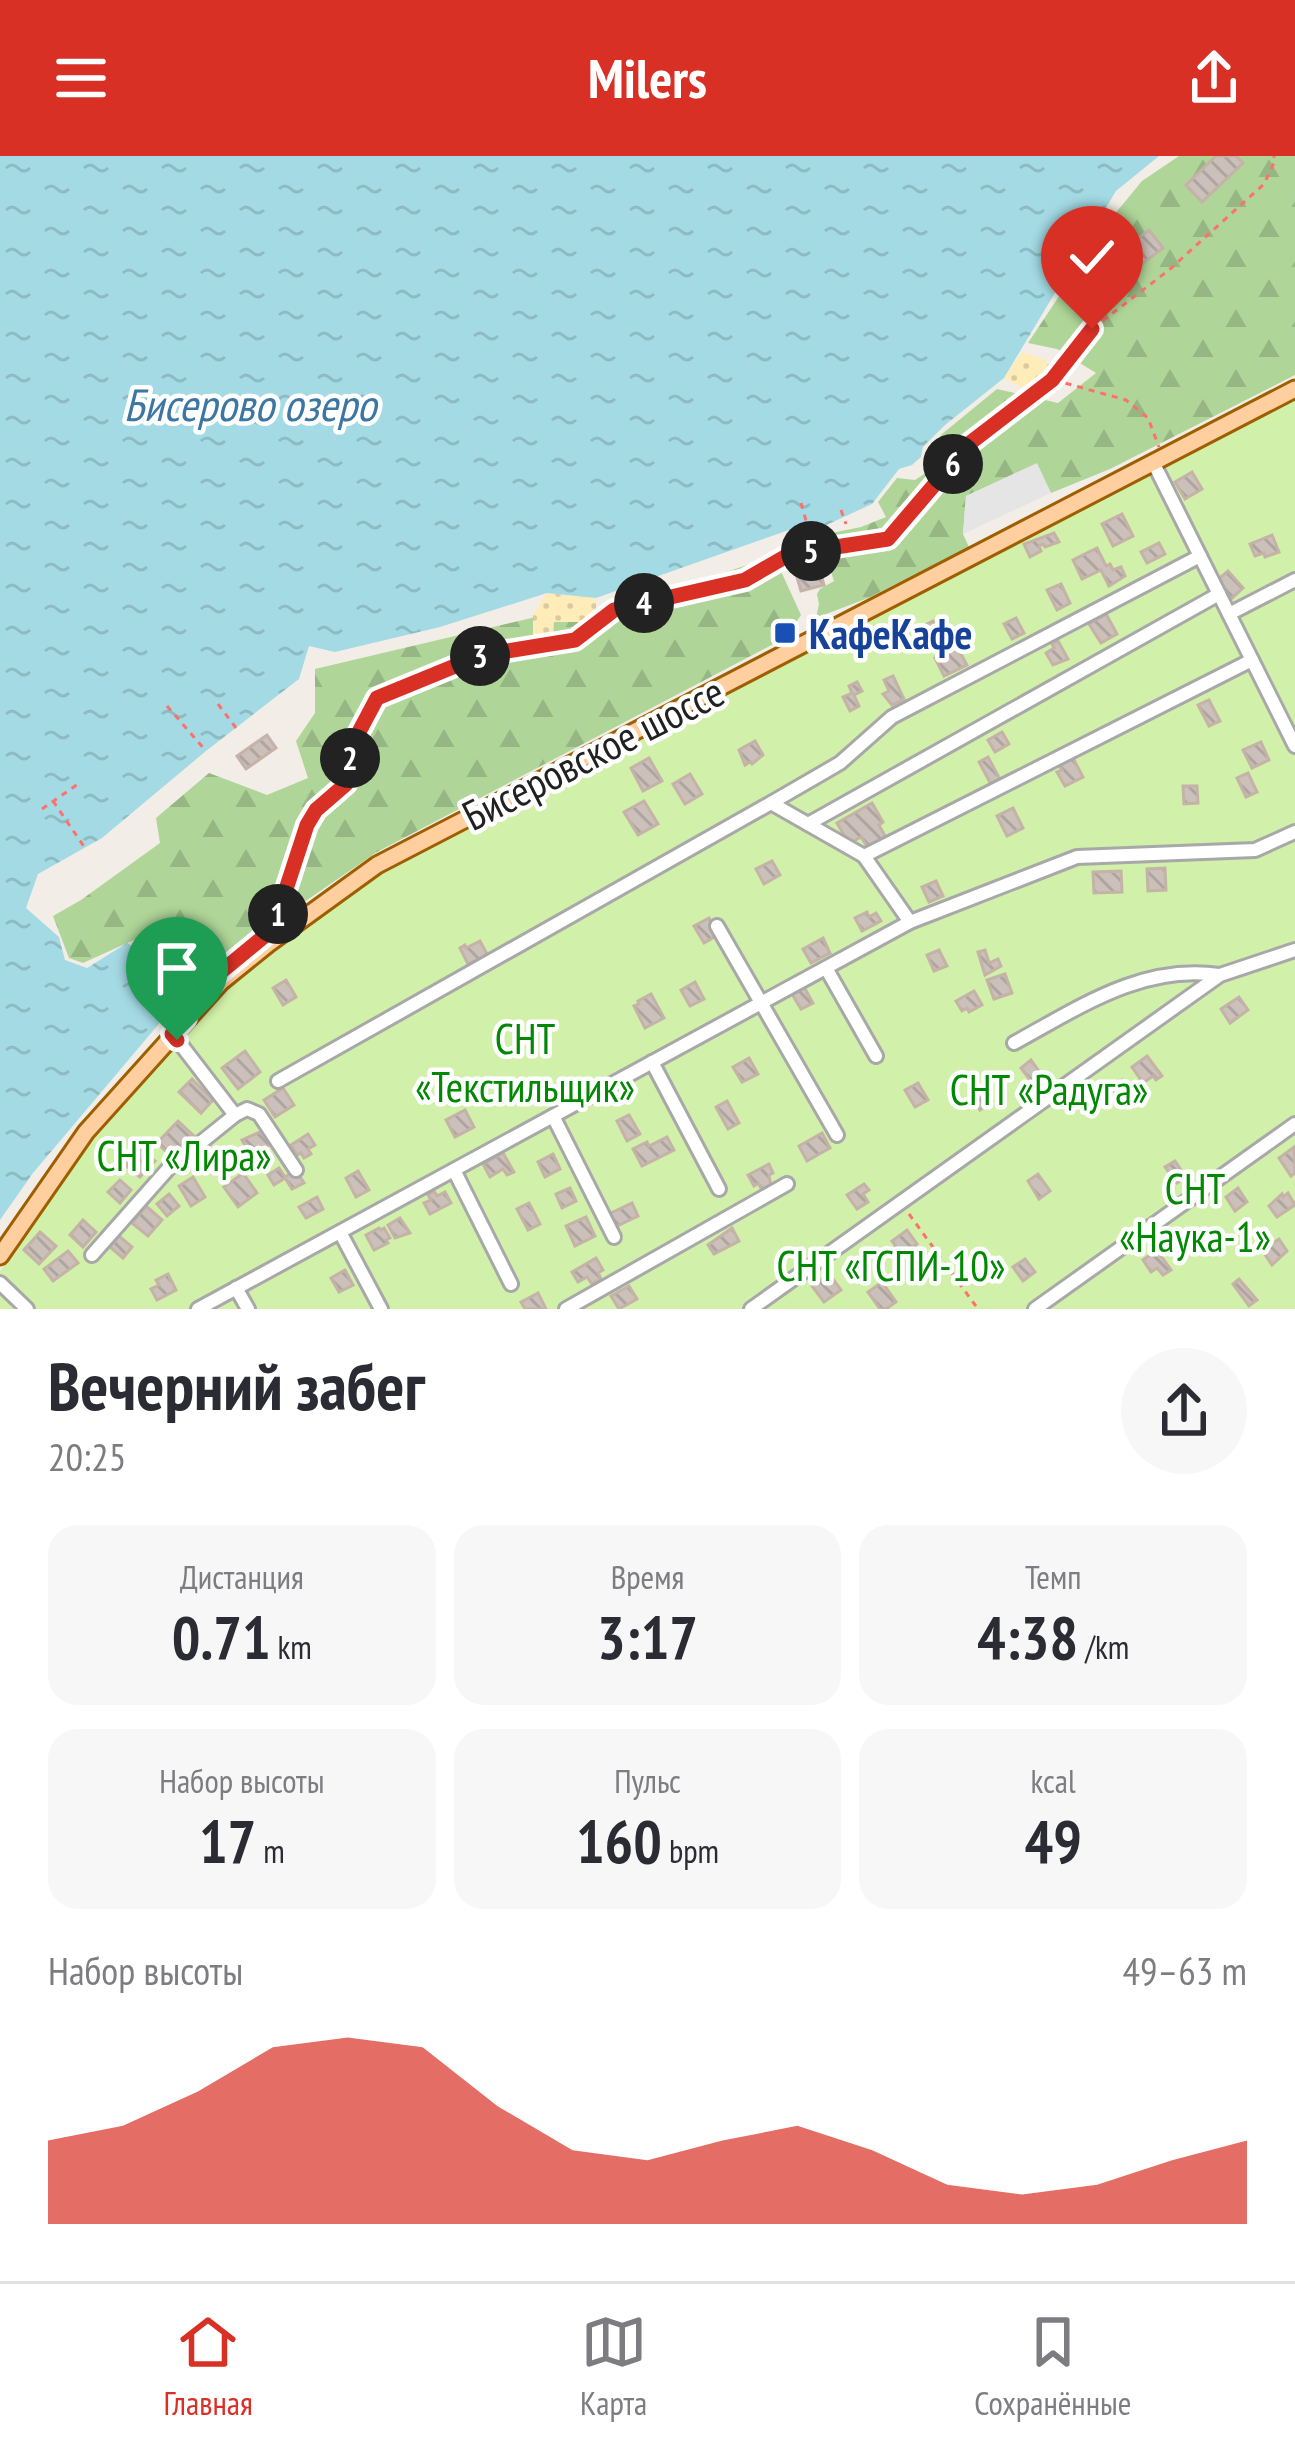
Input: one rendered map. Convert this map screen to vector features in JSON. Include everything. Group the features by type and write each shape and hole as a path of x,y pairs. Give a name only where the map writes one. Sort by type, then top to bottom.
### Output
{"main road":[{"name":"Бисеровское шоссе","path":"0,1256 86,1132 172,1034 236,969 377,865 1295,388"}],"street":[{"path":"1159,459 1200,556 1295,746"},
{"path":"278,1081 840,764 892,717 1200,556"},
{"path":"1229,614 1295,580"},
{"path":"808,824 1219,594"},
{"path":"864,856 1252,660"},
{"path":"771,802 864,856 910,922"},
{"path":"198,1309 910,922 1077,857 1256,850 1295,832"},
{"path":"718,926 837,1135"},
{"path":"751,1309 1220,975 1295,950"},
{"path":"826,968 876,1056"},
{"path":"1014,1042 1140,980 1177,972 1220,975"},
{"path":"172,1034 236,1115"},
{"path":"652,1062 719,1189"},
{"path":"92,1255 168,1168 247,1109 259,1114 296,1170"},
{"path":"554,1116 614,1237"},
{"path":"1035,1309 1295,1124"},
{"path":"454,1170 511,1284"},
{"path":"566,1309 787,1184"},
{"path":"340,1232 381,1309"},
{"path":"0,1283 28,1309"},
{"path":"236,1288 248,1309"}],"path":[{"path":"273,929 307,825 316,810 346,784 351,747 377,698 482,655 575,640 614,610 745,580 790,554 888,539 970,443 1052,380 1092,329 1169,270 1264,184 1274,156"},
{"path":"1052,380 1126,400 1148,418 1159,459"},
{"path":"801,502 807,524"},
{"path":"842,510 846,524"},
{"path":"218,704 236,728"},
{"path":"167,706 206,752"},
{"path":"42,809 81,782"},
{"path":"53,801 86,848"},
{"path":"901,1203 978,1309"}],"green space":[{"path":"1179,156 1295,156 1295,375 1110,469 1051,493 1036,464 966,496 963,534 969,547 868,598 816,618 817,594 834,581 831,572 804,549 802,539 886,517 878,502 897,478 915,480 930,470 926,456 942,434 997,389 1058,403 1096,373 1057,349 1028,343 1109,221 1142,181"},
{"name":"СНТ «Текстильщик»","path":"1295,398 1295,1309 0,1309 0,1271 92,1137 227,987 382,871"},
{"path":"774,556 801,615 787,637 377,852 275,922 188,1001 136,939 83,963 69,958 53,916 160,843 156,818 209,773 267,795 308,778 296,741 315,713 315,669 540,616 581,621"}],"sand":[{"path":"1022,352 1044,359 1062,378 1053,393 1032,393 1004,378"},
{"path":"547,593 596,598 596,622 554,622 553,638 533,638 533,615"}],"shaded area":[{"path":"1037,463 1051,493 963,534 966,496"}],"water":[{"name":"Бисерово озеро","path":"0,156 1159,156 1116,191 1004,378 945,425 923,447 921,457 899,469 872,504 820,528 806,524 596,598 547,593 440,627 335,652 309,646 299,679 102,838 38,874 26,908 59,937 65,960 87,968 127,943 152,958 179,1000 33,1173 0,1220"},
{"path":"169,933 198,947 205,957 185,977 157,947"}],"building":[{"path":"1216,156 1236,156 1243,163 1202,202 1186,185"},
{"path":"1149,230 1163,248 1142,264 1128,246"},
{"path":"1192,472 1202,489 1185,499 1175,482"},
{"path":"1122,514 1133,536 1113,546 1102,524"},
{"path":"1054,533 1059,542 1039,546 1041,551 1030,557 1024,544"},
{"path":"1272,535 1279,552 1255,556 1250,544"},
{"path":"1159,543 1165,554 1147,563 1141,552"},
{"path":"1097,548 1106,566 1121,567 1125,576 1109,586 1101,570 1082,579 1073,560"},
{"path":"813,556 816,570 799,574 796,560"},
{"path":"820,571 824,585 801,591 797,577"},
{"path":"1228,571 1243,588 1231,599 1216,581"},
{"path":"1061,584 1070,603 1057,610 1047,590"},
{"path":"1106,614 1117,634 1101,643 1089,624"},
{"path":"1016,618 1024,633 1012,639 1004,624"},
{"path":"933,621 936,640 918,648 913,638 920,635 917,629"},
{"path":"1058,641 1068,659 1053,665 1046,653"},
{"path":"957,647 967,665 944,676 935,658"},
{"path":"893,676 904,699 892,705 883,694 889,691 884,680"},
{"path":"857,682 862,691 854,695 859,706 850,711 843,697 852,693 849,686"},
{"path":"1209,700 1220,721 1209,726 1198,705"},
{"path":"1002,732 1009,744 995,752 988,740"},
{"path":"267,735 276,748 246,769 237,756"},
{"path":"755,741 763,755 745,765 739,750"},
{"path":"1261,742 1269,760 1252,768 1243,750"},
{"path":"988,757 1002,783 993,788 979,762"},
{"path":"649,758 662,781 643,791 631,768"},
{"path":"1073,758 1083,777 1065,786 1057,772 1062,770 1059,765"},
{"path":"1248,773 1257,792 1246,797 1237,778"},
{"path":"690,774 702,794 685,804 673,784"},
{"path":"1183,786 1197,786 1198,803 1184,804"},
{"path":"644,801 658,824 638,835 624,812"},
{"path":"872,803 886,838 868,848 861,837 849,844 837,823"},
{"path":"1013,808 1023,828 1007,836 997,816"},
{"path":"772,861 780,875 764,884 756,869"},
{"path":"1165,868 1166,890 1148,891 1147,869"},
{"path":"1121,871 1122,892 1094,893 1093,872"},
{"path":"936,881 943,896 929,902 922,887"},
{"path":"867,912 869,917 876,913 881,921 862,931 855,918"},
{"path":"709,918 718,935 704,943 694,926"},
{"path":"823,938 830,953 811,963 803,949"},
{"path":"480,941 488,956 468,964 460,948"},
{"path":"939,950 947,966 934,971 927,955"},
{"path":"985,950 989,963 998,959 1001,966 985,975 978,952"},
{"path":"1005,974 1012,993 994,999 987,980"},
{"path":"286,980 296,997 283,1005 273,988"},
{"path":"695,982 704,999 690,1006 681,990"},
{"path":"804,987 813,1003 801,1009 792,994"},
{"path":"974,991 982,1005 962,1011 956,1001"},
{"path":"651,994 664,1018 645,1028 634,1006"},
{"path":"1239,997 1248,1010 1230,1023 1221,1009"},
{"path":"245,1051 260,1072 238,1089 222,1068"},
{"path":"1147,1056 1162,1076 1143,1083 1132,1067"},
{"path":"749,1058 758,1074 742,1082 733,1067"},
{"path":"1031,1060 1043,1077 1033,1084 1021,1068"},
{"path":"192,1079 213,1100 201,1113 179,1092"},
{"path":"1122,1080 1130,1091 1115,1104 1106,1091"},
{"path":"918,1083 928,1100 915,1107 905,1090"},
{"path":"982,1087 992,1101 980,1110 972,1094"},
{"path":"283,1088 294,1105 275,1117 264,1100"},
{"path":"727,1101 739,1123 728,1129 716,1107"},
{"path":"465,1110 474,1127 455,1137 446,1120"},
{"path":"629,1115 640,1134 627,1141 617,1121"},
{"path":"178,1121 193,1135 172,1157 157,1143"},
{"path":"264,1130 271,1144 250,1155 242,1140"},
{"path":"822,1133 830,1148 807,1161 799,1146"},
{"path":"308,1134 315,1145 304,1158 291,1145"},
{"path":"667,1137 674,1150 642,1166 633,1149"},
{"path":"1294,1147 1295,1173 1291,1176 1279,1158"},
{"path":"140,1148 155,1161 140,1177 125,1165"},
{"path":"503,1153 514,1172 507,1175 503,1169 490,1177 483,1164"},
{"path":"553,1154 560,1169 545,1177 538,1162"},
{"path":"1175,1161 1186,1177 1177,1183 1165,1167"},
{"path":"769,1164 771,1187 763,1192 748,1175"},
{"path":"279,1168 285,1177 296,1170 304,1183 292,1189 285,1178 274,1185 268,1175"},
{"path":"358,1171 369,1190 356,1197 346,1178"},
{"path":"243,1173 257,1193 238,1207 224,1187"},
{"path":"1038,1174 1050,1191 1039,1199 1028,1181"},
{"path":"193,1177 205,1197 191,1206 179,1186"},
{"path":"120,1180 131,1190 120,1203 108,1192"},
{"path":"864,1184 868,1202 857,1209 847,1195"},
{"path":"570,1188 576,1201 562,1208 556,1194"},
{"path":"1238,1188 1247,1202 1235,1211 1226,1197"},
{"path":"434,1191 437,1196 445,1192 451,1203 430,1214 424,1203"},
{"path":"1288,1193 1295,1205 1277,1217 1269,1206"},
{"path":"169,1194 179,1206 167,1216 157,1204"},
{"path":"317,1197 323,1209 306,1218 299,1207"},
{"path":"529,1203 540,1224 528,1230 517,1209"},
{"path":"632,1203 638,1216 615,1227 609,1214"},
{"path":"146,1206 162,1220 148,1236 132,1223"},
{"path":"586,1217 595,1236 575,1246 566,1226"},
{"path":"400,1218 410,1233 395,1238 388,1225"},
{"path":"83,1220 96,1232 83,1247 70,1235"},
{"path":"379,1228 390,1238 374,1250 366,1235"},
{"path":"732,1228 739,1241 714,1254 708,1245"},
{"path":"907,1230 917,1244 902,1255 892,1241"},
{"path":"40,1232 56,1246 39,1264 24,1250"},
{"path":"119,1236 132,1247 123,1258 110,1247"},
{"path":"1279,1239 1287,1251 1272,1265 1262,1250"},
{"path":"1157,1250 1171,1270 1163,1275 1157,1268 1151,1272 1143,1260"},
{"path":"68,1251 78,1263 53,1281 44,1269"},
{"path":"596,1258 603,1270 598,1273 601,1279 592,1284 587,1277 578,1282 572,1272"},
{"path":"1025,1259 1035,1272 1023,1281 1013,1267"},
{"path":"345,1270 353,1285 339,1292 331,1278"},
{"path":"168,1274 176,1290 157,1300 151,1289"},
{"path":"829,1274 841,1290 824,1302 812,1286"},
{"path":"1239,1279 1257,1300 1249,1306 1233,1284"},
{"path":"882,1282 896,1302 886,1309 880,1309 868,1292"},
{"path":"629,1286 637,1299 619,1309 611,1296"},
{"path":"538,1293 546,1309 525,1309 521,1302"}],"place":[{"name":"КафеКафе","path":"785,633"}],"route":[{"path":"177,1040 172,1034 186,1018 181,1013 216,976 273,929 307,825 316,810 346,784 351,747 377,698 482,655 575,640 614,610 745,580 790,554 888,539 970,443 1052,380 1092,329"}],"park label":[{"name":"СНТ «Радуга»","path":"1049,1089"},
{"name":"СНТ «Лира»","path":"184,1155"},
{"name":"СНТ «Наука-1»","path":"1195,1212"},
{"name":"СНТ «ГСПИ-10»","path":"891,1265"}]}
